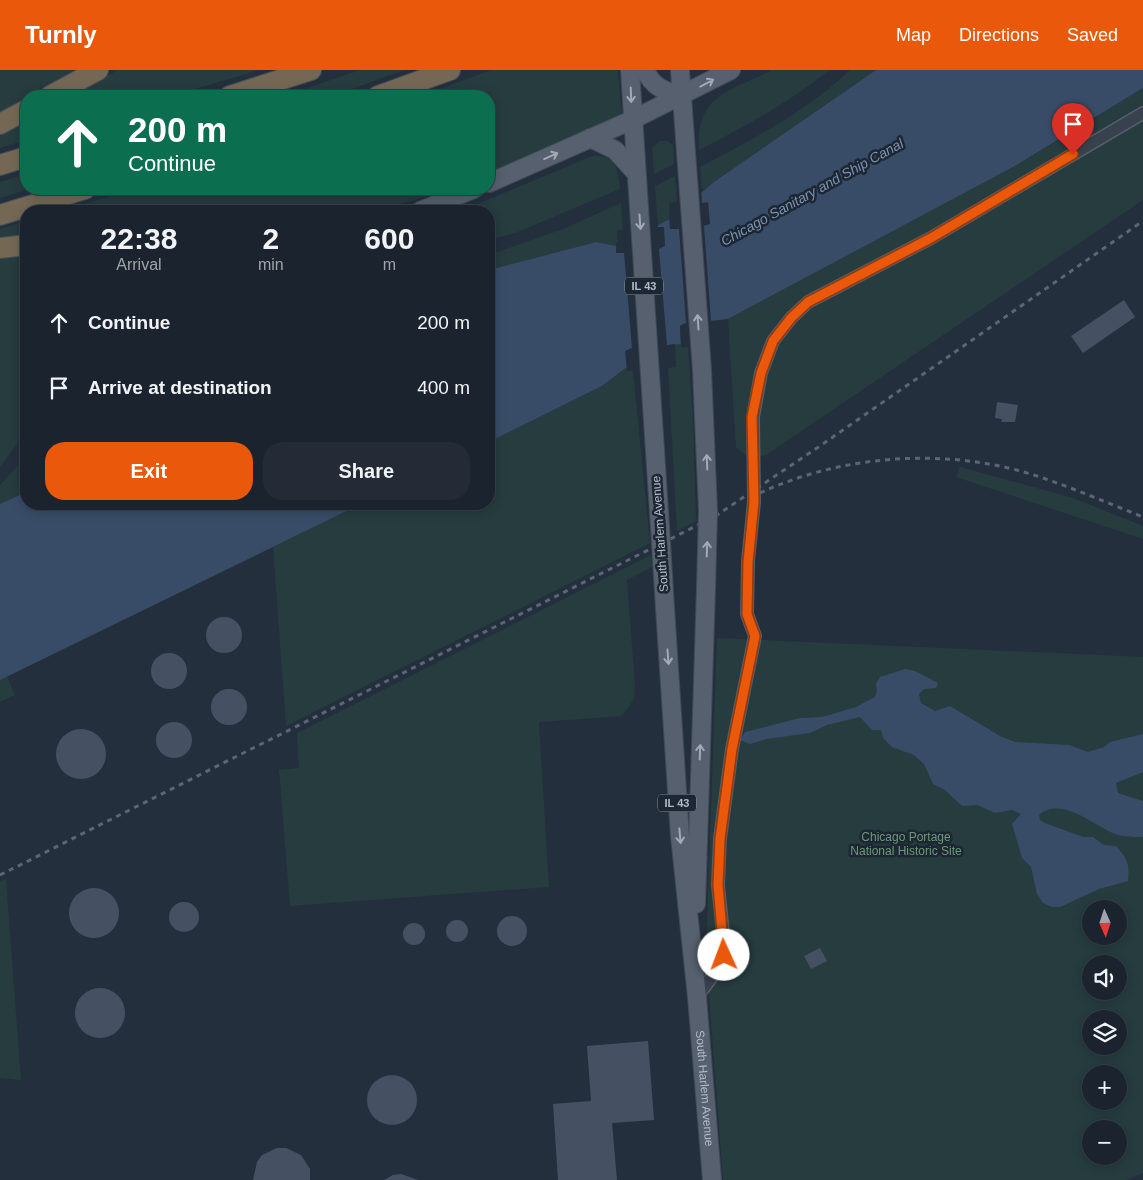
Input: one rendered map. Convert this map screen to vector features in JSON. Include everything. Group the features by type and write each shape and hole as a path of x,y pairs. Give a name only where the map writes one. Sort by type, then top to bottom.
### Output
{"highway":[{"path":"61,90 98,70"},
{"path":"249,90 311,70"},
{"path":"395,90 450,70"},
{"path":"0,124 20,113"},
{"path":"0,165 20,159"},
{"path":"33,205 66,195"},
{"path":"0,215 20,209"},
{"path":"0,248 20,246"}],"main road":[{"name":"South Harlem Avenue","path":"630,70 680,836 697,997 712,1180"},
{"path":"645,70 648,78 662,91 682,96"},
{"name":"South Harlem Avenue","path":"680,70 707,463 706,588 696,890 697,997"},
{"path":"495,180 632,120 731,70"},
{"path":"590,138 616,150 636,173"},
{"path":"435,205 459,195"}],"street":[{"path":"697,997 724,962 724,933 718,885 720,839 732,749 755,636 747,614 748,562 754,502 752,417 761,373 773,341 791,318 808,302 931,238 1143,113"}],"green space":[{"path":"0,70 76,70 38,90 20,90 20,100 0,113"},
{"path":"118,70 259,70 192,90 80,90"},
{"path":"360,70 404,70 349,90 302,90"},
{"path":"491,70 618,70 622,115 495,172 495,90 437,90"},
{"path":"772,70 829,70 814,82 750,123 699,150 699,131 703,117 710,106 730,90"},
{"path":"850,70 876,70 702,191 700,167 797,112"},
{"path":"1143,88 1143,200 766,455 749,458 736,447 728,319 1013,167"},
{"path":"20,122 20,142 0,148 0,134"},
{"path":"660,141 667,141 673,145 674,164 654,174 652,148"},
{"path":"592,156 606,158 611,161 617,170 620,189 515,233 495,238 495,205 475,205"},
{"path":"20,176 20,192 0,198 0,182"},
{"path":"675,176 677,202 669,203 670,219 658,225 655,186"},
{"path":"115,195 431,195 397,205 80,205"},
{"path":"621,203 623,230 617,230 618,242 616,246 596,242 495,268 495,253 563,229"},
{"path":"20,223 20,239 0,241 0,229"},
{"path":"20,256 20,440 0,467 0,258"},
{"path":"675,344 681,344 682,348 688,347 693,420 696,521 677,531 668,368 676,367"},
{"path":"627,367 627,371 633,371 650,543 286,726 273,547 349,510 495,510 495,439 602,386"},
{"path":"20,463 20,495 0,504 0,485"},
{"path":"960,467 1073,498 1143,526 1143,539 956,477"},
{"path":"651,555 652,567 627,580 635,686 634,699 622,716 539,722 549,887 290,906 279,770 299,768 297,733"},
{"name":"Chicago Portage National Historic Site","path":"717,638 1143,657 1143,1173 1127,1180 723,1180 706,954"},
{"path":"7,676 15,695 0,702 0,680"},
{"path":"6,879 21,1080 0,1078 0,882"}],"water":[{"name":"Chicago Sanitary and Ship Canal","path":"876,70 1143,70 1143,88 1013,167 728,319 683,324 680,326 681,344 632,348 626,351 627,367 602,386 495,439 495,268 596,242 616,246 670,219 714,182"},
{"path":"20,495 20,510 349,510 0,680 0,504"},
{"path":"905,669 915,671 938,683 936,688 924,689 919,694 921,703 935,711 950,706 1000,736 1015,742 1069,745 1088,752 1104,747 1110,742 1143,734 1143,772 1116,783 1118,793 1143,801 1143,837 1115,834 1067,810 1057,808 1039,815 1040,820 1045,823 1083,837 1093,837 1104,845 1116,846 1127,862 1129,870 1128,881 1099,889 1060,907 1052,907 1043,903 1037,894 1031,867 1022,858 1012,824 1021,814 1012,810 995,813 977,805 962,806 945,790 933,784 924,764 914,755 892,747 883,738 881,730 872,730 860,717 827,725 810,733 766,739 750,744 740,740 745,732 800,718 822,717 856,707 875,697 877,691 876,684 880,677"}],"pier":[{"path":"701,188 702,203 708,202 710,224 704,226 711,321 719,321 719,323 682,327 683,344 681,347 680,326 686,323 679,229 670,229 669,216"},
{"path":"658,222 658,227 664,227 665,246 659,249 667,345 675,344 675,347 628,352 629,367 627,370 625,351 632,348 624,253 616,253 616,243"}],"building":[{"path":"1124,300 1135,317 1083,353 1071,336"},
{"path":"997,402 1018,405 1015,422 1001,422 1002,419 995,418"},
{"path":"224,617 231,618 237,622 241,628 241,642 237,648 231,652 224,653 217,652 211,648 207,642 206,635 207,628 211,622 217,618"},
{"path":"169,653 176,654 182,658 186,664 186,678 182,684 176,688 169,689 162,688 156,684 152,678 151,671 152,664 156,658 162,654"},
{"path":"229,689 236,690 242,694 246,700 246,714 242,720 236,724 229,725 222,724 216,720 212,714 211,707 212,700 216,694 222,690"},
{"path":"174,722 181,723 187,727 191,733 191,747 187,753 181,757 174,758 167,757 161,753 157,747 156,740 157,733 161,727 167,723"},
{"path":"86,729 99,736 105,744 105,764 99,772 91,778 76,779 63,772 57,764 56,749 63,736 71,730"},
{"path":"99,888 112,895 118,903 118,923 112,931 104,937 89,938 76,931 70,923 69,908 76,895 84,889"},
{"path":"184,902 195,906 199,917 195,928 184,932 173,928 169,917 173,906"},
{"path":"512,916 523,920 527,931 523,942 512,946 501,942 497,931 501,920"},
{"path":"457,920 465,923 468,931 465,939 457,942 449,939 446,931 449,923"},
{"path":"414,923 422,926 425,934 422,942 414,945 406,942 403,934 406,926"},
{"path":"820,948 827,961 811,969 804,956"},
{"path":"105,988 118,995 124,1003 124,1023 118,1031 110,1037 95,1038 82,1031 76,1023 75,1008 82,995 90,989"},
{"path":"648,1041 654,1120 612,1123 617,1180 558,1180 553,1104 591,1101 587,1046"},
{"path":"397,1075 410,1082 416,1090 416,1110 410,1118 402,1124 387,1125 374,1118 368,1110 367,1095 374,1082 382,1076"},
{"path":"277,1148 286,1148 301,1155 310,1169 310,1180 253,1180 257,1162 262,1155"},
{"path":"401,1174 418,1180 384,1180 393,1175"}],"railway":[{"path":"0,875 714,517 820,446 1143,221"},
{"path":"760,493 792,480 826,470 861,463 932,458 968,461 1003,467 1037,476 1143,517"}],"route":[{"path":"724,955 724,933 718,885 720,839 732,749 755,636 747,614 748,562 754,502 752,417 761,373 773,341 791,318 808,302 931,238 1073,154"}]}
